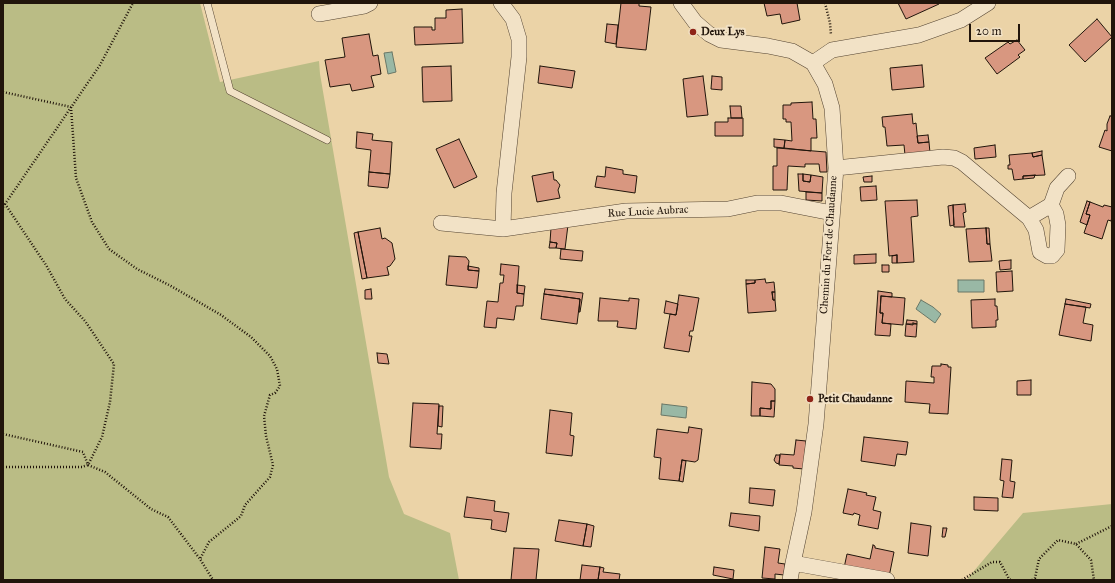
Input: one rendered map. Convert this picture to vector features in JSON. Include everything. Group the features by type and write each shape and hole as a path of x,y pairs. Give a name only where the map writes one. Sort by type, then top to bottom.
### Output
{"street":[{"path":"319,14 364,6 370,3"},
{"path":"501,3 513,19 519,39 519,58 504,193 503,229"},
{"path":"681,3 695,22 709,34 721,40 768,46 792,51 813,63 832,50 919,35 961,20 988,3"},
{"name":"Chemin du Fort de Chaudanne","path":"790,580 804,512 816,424 836,168 832,108 825,84 813,63"},
{"path":"836,168 943,157 954,158 962,162 1029,218 1036,230 1040,252 1047,256 1052,256 1057,250 1058,225 1056,214 1051,205"},
{"path":"1029,218 1051,205 1057,188 1068,176"},
{"name":"Rue Lucie Aubrac","path":"440,222 503,229 626,210 728,209 757,203 781,203 832,214"},
{"path":"793,562 887,580"}],"lane":[{"path":"207,3 230,91 327,140"}],"path":[{"path":"88,465 102,437 110,402 114,364 86,321 65,299 46,265 4,205 100,65 133,3"},
{"path":"825,3 830,23 832,50"},
{"path":"3,92 71,107"},
{"path":"71,107 76,178 92,222 109,249 137,269 222,315 251,337 270,356 277,369 280,386 275,393 270,395 264,416 266,436 272,465 270,477 245,505 241,516 209,542 200,559"},
{"path":"3,434 83,452 88,465"},
{"path":"3,467 82,467 88,465 105,472 151,509 168,517 200,559 213,580"},
{"path":"1076,544 1112,526"},
{"path":"1032,580 1035,578 1039,559 1058,540 1076,544 1091,560 1094,580"},
{"path":"962,580 992,562 1000,562 1011,580"}],"green space":[{"path":"3,3 200,3 220,82 319,61 389,477 404,514 450,533 459,580 3,580"},
{"path":"1112,504 1112,580 968,580 968,578 1023,513"}],"shaded area":[{"path":"392,52 396,72 388,74 384,53"},
{"path":"958,280 984,280 984,292 958,292"},
{"path":"921,300 941,314 935,323 916,309"},
{"path":"662,404 687,407 686,418 661,415"}],"building":[{"path":"621,3 639,3 639,6 651,7 646,50 616,47"},
{"path":"764,3 797,3 800,20 782,24 780,14 767,16"},
{"path":"898,3 938,3 939,4 906,19"},
{"path":"462,9 463,43 415,45 414,27 432,27 432,30 435,30 435,18 446,18 446,10"},
{"path":"1097,19 1112,37 1085,62 1069,45"},
{"path":"607,24 618,25 616,44 605,42"},
{"path":"369,34 373,56 378,55 381,74 371,76 374,87 352,91 350,84 330,87 325,60 345,57 342,38"},
{"path":"1017,40 1025,50 1018,55 1020,57 997,74 985,58 1008,42 1010,44"},
{"path":"922,65 924,87 892,90 890,68"},
{"path":"451,66 452,101 423,102 422,67"},
{"path":"540,66 575,71 572,88 538,83"},
{"path":"703,76 708,115 687,117 683,79"},
{"path":"712,76 722,77 722,90 711,89"},
{"path":"812,102 813,119 816,119 817,138 811,138 811,151 784,148 785,140 792,141 791,122 786,122 786,119 783,119 783,105"},
{"path":"730,106 741,106 742,118 731,118"},
{"path":"912,114 913,124 916,123 918,143 929,142 930,153 905,155 904,145 887,146 885,127 883,127 882,117"},
{"path":"1110,116 1112,116 1112,151 1099,147 1105,130 1107,131 1107,124"},
{"path":"728,118 743,118 743,136 715,136 715,122 728,122"},
{"path":"357,132 373,134 372,140 392,142 390,174 369,172 371,150 356,148"},
{"path":"928,135 929,142 918,143 917,136"},
{"path":"459,139 477,177 454,188 436,149"},
{"path":"774,139 785,140 784,148 774,147"},
{"path":"995,145 996,157 975,159 974,148"},
{"path":"777,148 826,152 827,172 820,172 819,164 805,164 805,167 788,166 787,190 773,190 773,166 777,166"},
{"path":"1042,151 1042,155 1033,157 1032,153"},
{"path":"1032,153 1033,157 1042,155 1045,175 1023,176 1023,179 1014,180 1012,169 1008,169 1008,165 1010,165 1009,155"},
{"path":"606,167 623,170 623,174 637,176 635,193 595,187 597,176 605,177"},
{"path":"369,172 390,174 388,188 368,186"},
{"path":"553,172 554,180 556,180 560,185 558,190 560,198 537,202 532,176"},
{"path":"798,174 803,174 803,181 810,182 811,175 823,177 822,193 799,191"},
{"path":"803,174 811,175 810,182 803,181"},
{"path":"1035,175 1034,178 1023,179 1023,176"},
{"path":"872,176 872,182 864,182 863,177"},
{"path":"876,186 877,200 861,201 860,187"},
{"path":"806,192 822,193 822,201 806,200"},
{"path":"917,200 918,216 911,217 914,262 897,263 897,255 889,256 885,201"},
{"path":"1087,201 1090,202 1086,214 1090,215 1087,225 1080,222"},
{"path":"1090,202 1103,207 1104,205 1112,207 1111,221 1108,220 1102,239 1084,233 1090,215 1086,214"},
{"path":"965,204 966,212 963,213 965,227 954,227 953,205"},
{"path":"953,205 954,225 950,226 948,206"},
{"path":"568,225 565,249 556,248 557,243 550,242 551,228"},
{"path":"380,228 382,239 385,238 392,243 395,259 390,266 387,267 389,275 367,278 358,232"},
{"path":"986,228 989,228 990,244 987,244"},
{"path":"986,228 987,244 990,244 992,261 969,262 966,229"},
{"path":"358,232 367,278 362,279 354,233"},
{"path":"550,242 557,243 556,248 549,248"},
{"path":"561,249 583,251 582,261 560,259"},
{"path":"876,254 876,263 854,264 854,255"},
{"path":"897,255 897,263 892,263 892,256"},
{"path":"449,256 466,257 469,261 468,270 479,271 477,288 446,285"},
{"path":"1011,260 1011,269 1000,270 999,261"},
{"path":"501,264 519,266 517,293 524,294 523,306 516,306 514,320 497,318 496,328 484,327 487,301 498,302 500,283 503,283 504,275 500,275"},
{"path":"882,265 889,265 889,272 882,272"},
{"path":"468,266 479,268 479,271 468,270"},
{"path":"1012,271 1013,291 997,292 996,272"},
{"path":"765,279 766,283 774,282 775,292 772,292 773,300 775,300 776,311 748,313 746,284 755,283 755,280"},
{"path":"746,280 755,280 755,283 746,284"},
{"path":"517,285 525,286 524,294 517,293"},
{"path":"371,289 372,299 365,299 365,290"},
{"path":"545,289 583,293 580,312 580,299 544,294"},
{"path":"878,291 892,293 892,297 881,296 880,313 883,313 882,323 891,324 890,336 875,335"},
{"path":"772,292 775,292 775,300 773,300"},
{"path":"544,294 580,299 577,324 541,319"},
{"path":"679,295 699,298 693,331 690,331 689,336 692,336 689,352 664,348 670,314 676,315"},
{"path":"881,296 905,298 903,325 882,323 883,313 880,313"},
{"path":"600,298 629,301 629,298 639,299 636,329 617,327 618,321 598,321"},
{"path":"995,299 998,320 996,320 996,327 972,328 971,300"},
{"path":"1066,299 1091,304 1090,308 1065,304"},
{"path":"666,301 678,304 676,315 664,313"},
{"path":"1065,304 1086,307 1083,323 1093,325 1091,341 1059,335"},
{"path":"907,320 917,321 917,324 906,324"},
{"path":"913,323 917,324 916,337 905,336 906,324 913,325"},
{"path":"377,353 387,354 389,364 378,363"},
{"path":"941,364 951,367 948,414 929,413 930,404 905,402 906,381 934,383 934,377 931,377 932,366 941,366"},
{"path":"1031,380 1031,395 1017,395 1017,381"},
{"path":"752,382 771,384 775,389 775,401 771,401 771,409 760,408 760,416 751,416"},
{"path":"771,401 775,401 774,417 760,416 760,408 771,409"},
{"path":"413,403 439,404 437,434 442,434 441,449 410,447"},
{"path":"439,406 443,406 442,427 438,426"},
{"path":"550,410 572,413 570,435 574,436 572,456 546,453"},
{"path":"689,427 702,429 698,460 695,462 682,460 679,481 659,479 661,458 654,457 657,429 688,433"},
{"path":"864,437 908,442 906,455 897,454 895,466 861,461"},
{"path":"796,440 806,441 804,469 793,468 793,466 779,465 780,454 794,455"},
{"path":"776,455 780,455 779,464 774,460"},
{"path":"1002,459 1012,460 1010,481 1015,482 1013,498 1002,497 1004,481 1000,480"},
{"path":"682,460 686,461 683,482 679,481"},
{"path":"750,488 775,490 773,506 749,503"},
{"path":"848,489 867,493 866,495 876,497 873,510 881,512 878,529 858,525 860,515 854,513 853,515 843,513"},
{"path":"467,497 495,501 494,511 509,513 506,532 491,529 492,520 464,517"},
{"path":"974,497 998,498 998,511 974,510"},
{"path":"731,513 760,516 759,531 729,526"},
{"path":"559,520 587,524 583,546 555,541"},
{"path":"911,523 931,526 928,556 908,553"},
{"path":"587,524 594,526 591,547 583,546"},
{"path":"943,528 947,528 945,537 942,537"},
{"path":"873,545 875,548 894,552 889,577 844,568 847,554 870,559"},
{"path":"765,547 780,549 778,563 785,564 784,575 775,574 775,579 762,578"},
{"path":"514,548 539,549 536,580 511,580"},
{"path":"582,565 600,567 598,580 580,580"},
{"path":"600,567 604,568 603,572 620,574 619,580 598,580"},
{"path":"714,567 734,570 733,579 713,575"}],"place":[{"name":"Deux Lys","path":"693,32"},
{"name":"Petit Chaudanne","path":"810,399"}]}
